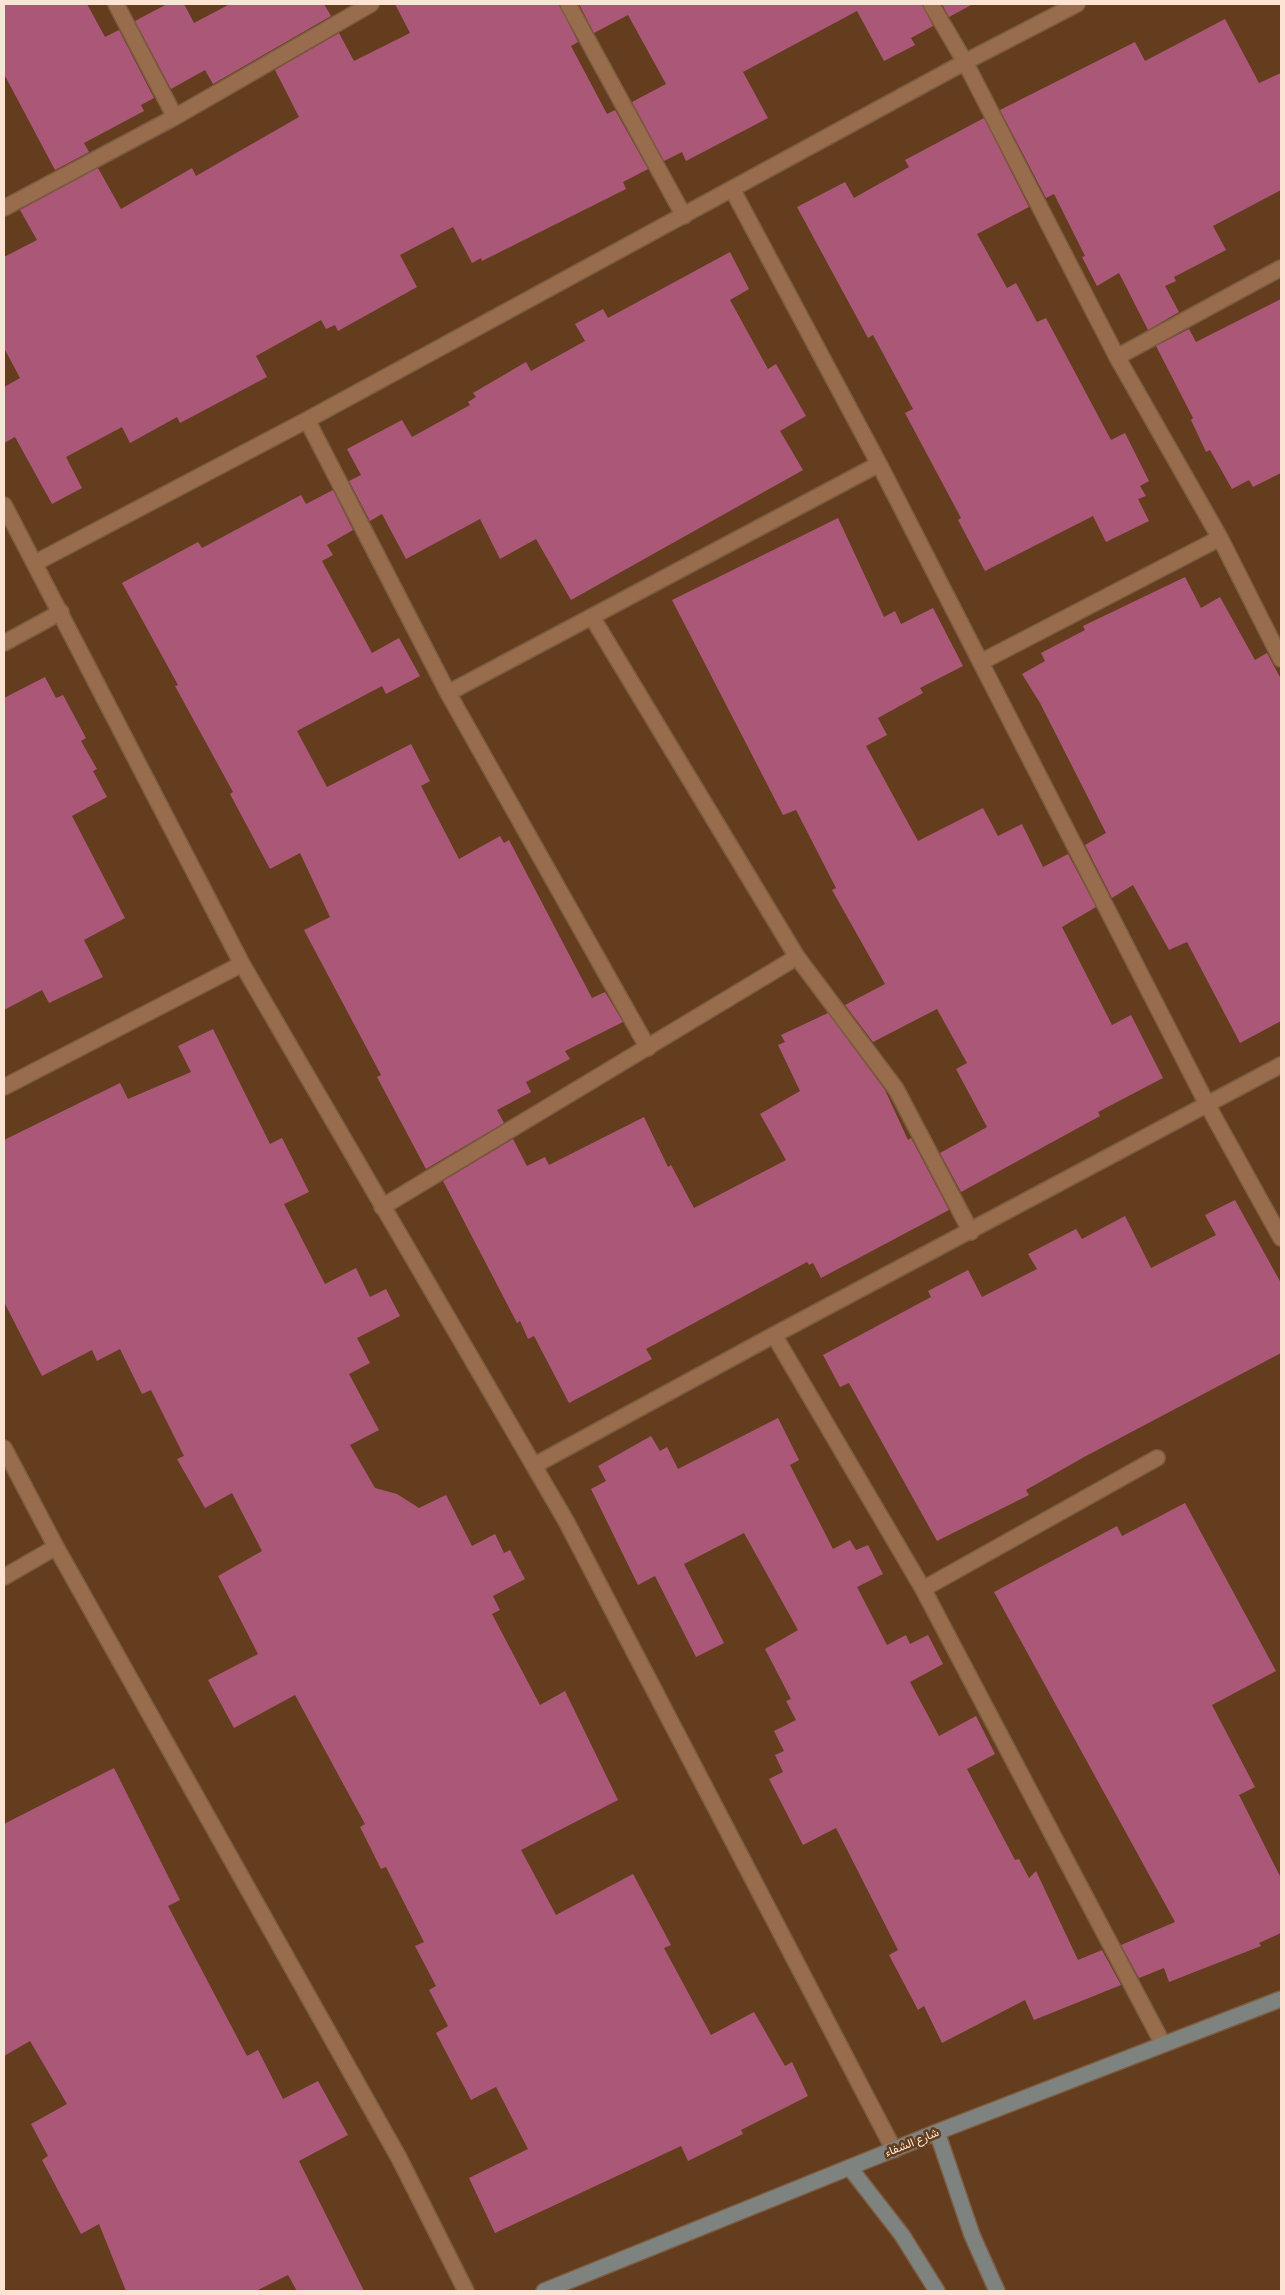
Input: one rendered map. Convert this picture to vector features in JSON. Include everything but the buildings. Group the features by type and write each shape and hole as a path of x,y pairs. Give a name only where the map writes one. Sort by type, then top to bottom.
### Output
{"street":[{"path":"116,4 175,117"},
{"path":"4,208 175,117 370,4"},
{"path":"568,4 684,216"},
{"path":"931,4 965,62 1117,357 1220,538 1281,659"},
{"path":"35,563 307,420 965,62 1077,4"},
{"path":"732,189 880,464 1208,1106 1281,1238"},
{"path":"1117,357 1281,268"},
{"path":"307,420 448,693 648,1048"},
{"path":"448,693 880,464"},
{"path":"4,505 242,964 566,1521 894,2150"},
{"path":"981,662 1220,538"},
{"path":"4,643 61,612"},
{"path":"592,616 798,957 896,1089 971,1232"},
{"path":"382,1207 798,957"},
{"path":"4,1086 242,964"},
{"path":"535,1465 774,1335 1208,1106 1281,1065"},
{"path":"774,1335 923,1589 1163,2044"},
{"path":"4,1448 56,1547 399,2158 466,2291"},
{"path":"923,1589 1157,1458"},
{"path":"4,1577 56,1547"},
{"name":"شارع الشفاء","path":"544,2291 937,2132 1281,1999"},
{"path":"937,2132 972,2235 997,2291"},
{"path":"850,2168 902,2235 937,2291"}]}
